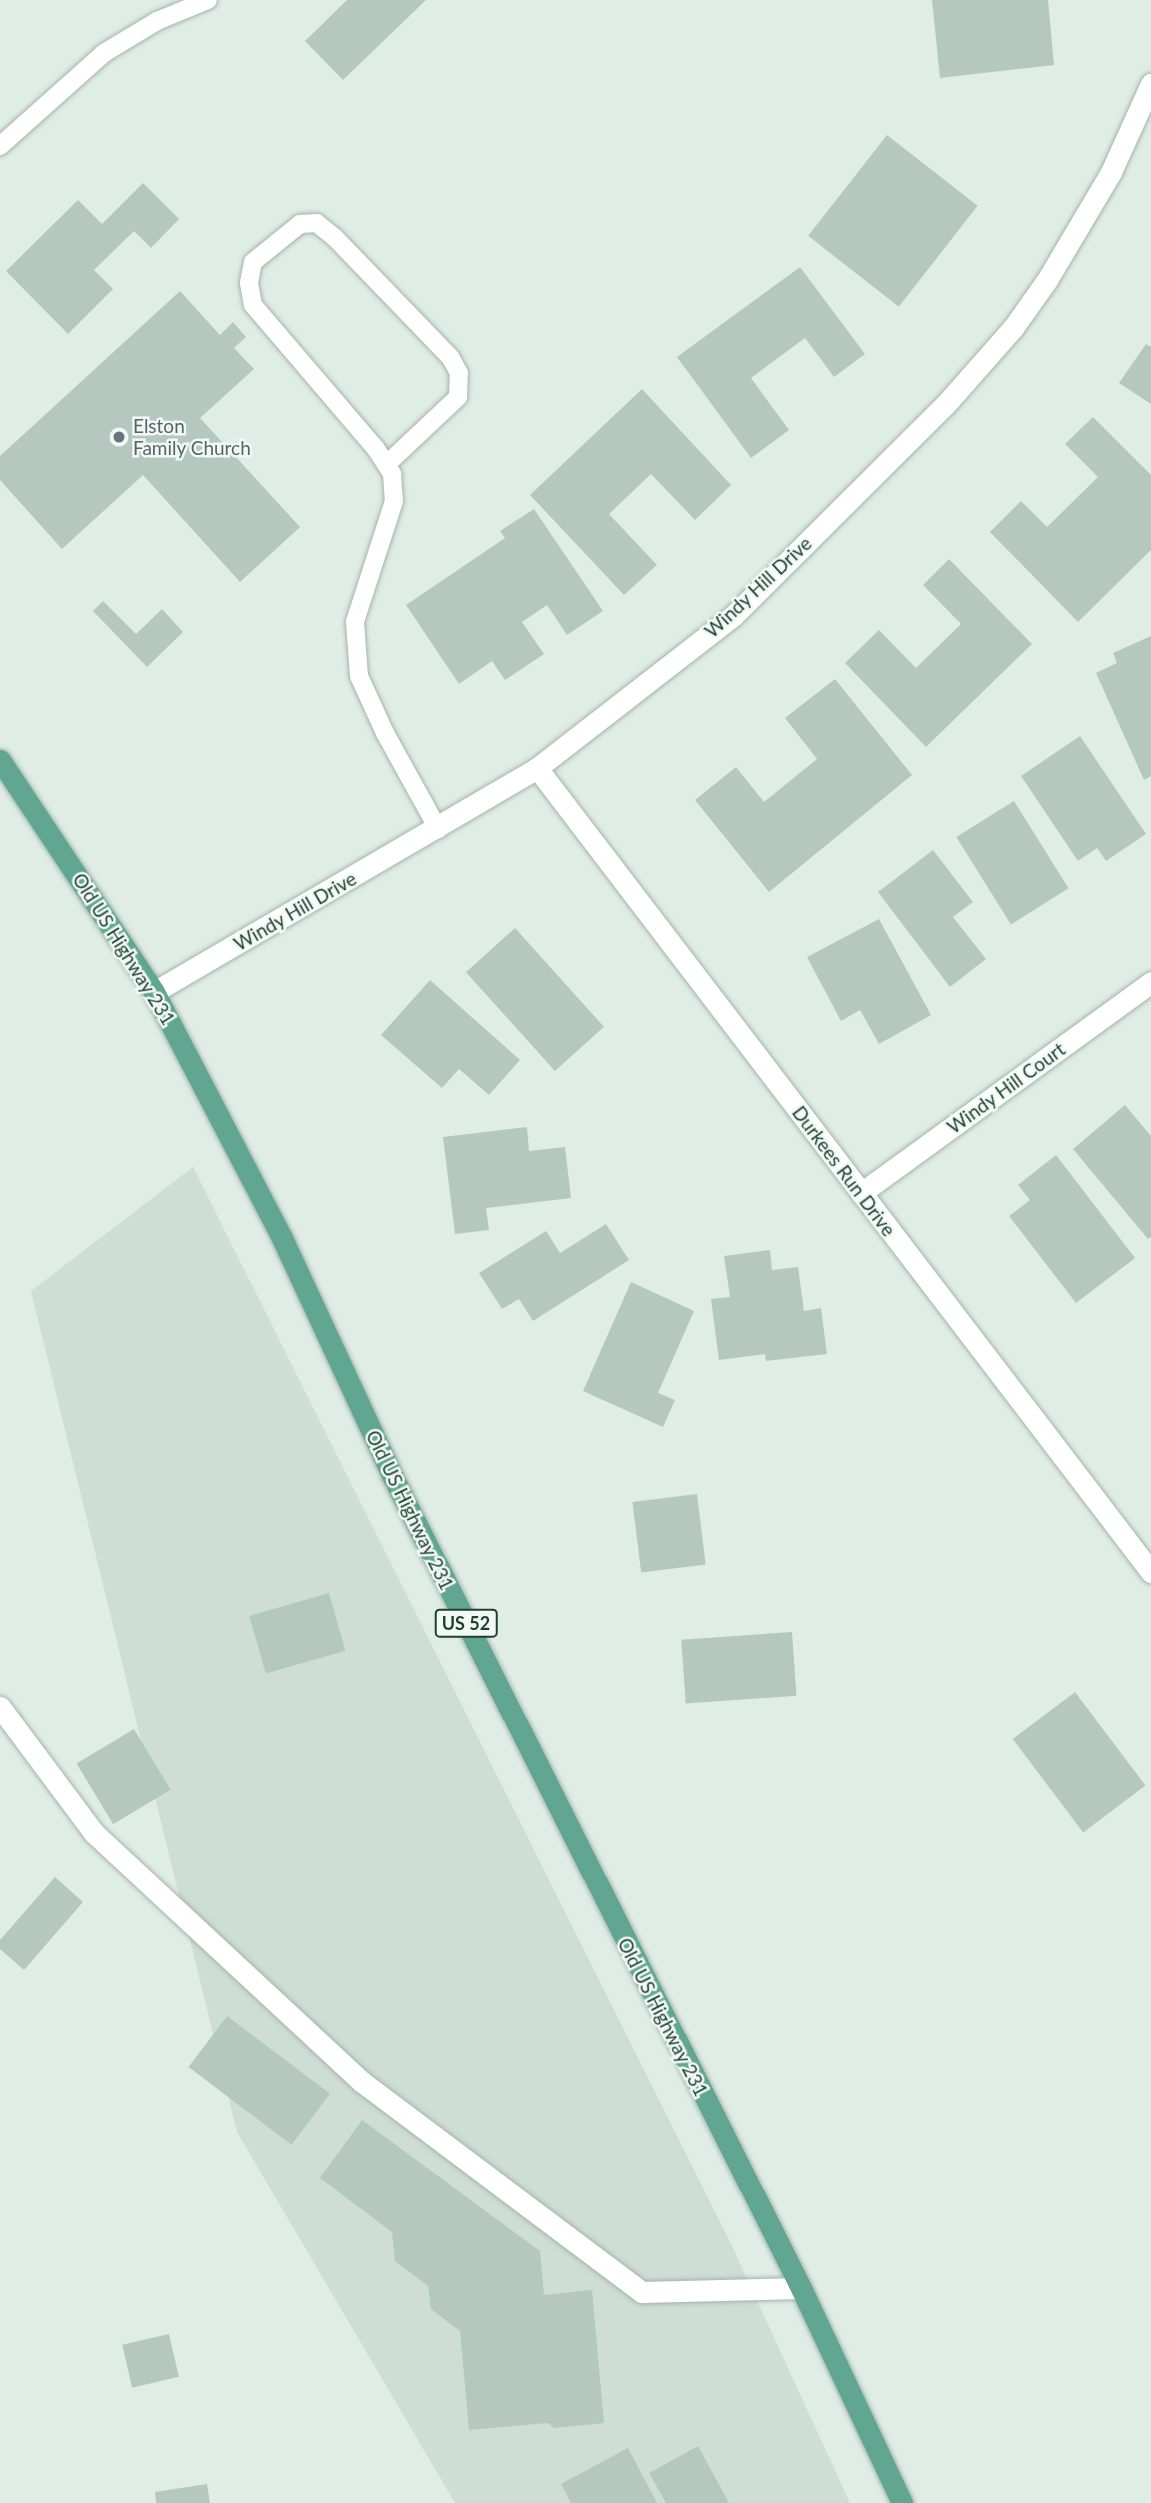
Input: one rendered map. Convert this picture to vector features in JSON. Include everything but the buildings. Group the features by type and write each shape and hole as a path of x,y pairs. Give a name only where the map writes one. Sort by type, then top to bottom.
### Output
{"main road":[{"name":"Old US Highway 231","path":"0,760 155,992 282,1238 393,1477 801,2288 902,2503"}],"street":[{"name":"Windy Hill Drive","path":"155,992 438,829 537,768 733,616 979,368 1013,328 1047,280 1146,114 1151,85"},
{"name":"Durkees Run Drive","path":"537,768 1151,1572"},
{"name":"Windy Hill Court","path":"861,1193 1151,982"},
{"path":"0,1707 94,1833 362,2082 642,2292 801,2288"}],"lane":[{"path":"0,146 104,52 157,21 208,0"},
{"path":"387,464 458,397 459,373 450,357 334,237 317,223 300,224 253,262 249,283 253,305 387,464 392,474 394,501 355,622 359,677 385,733 438,829"}],"shaded area":[{"path":"193,1167 732,2246 850,2503 455,2503 237,2132 31,1291"}],"place":[{"name":"Elston Family Church","path":"119,437"}]}
